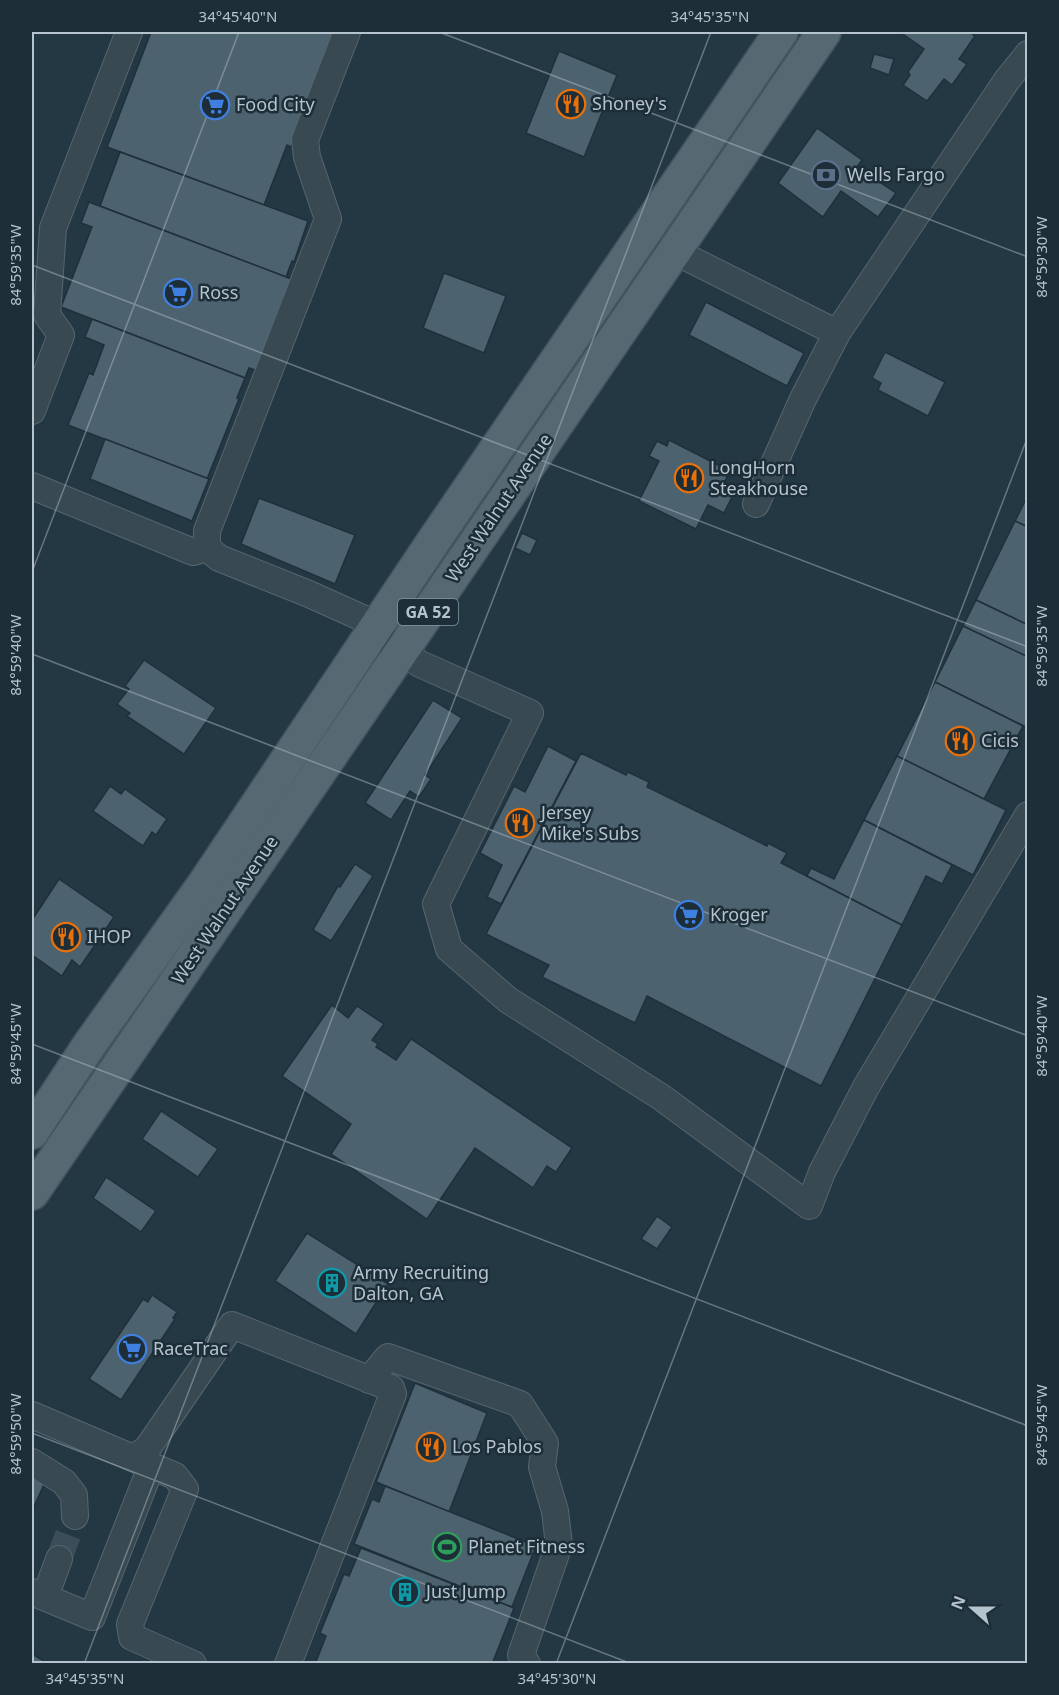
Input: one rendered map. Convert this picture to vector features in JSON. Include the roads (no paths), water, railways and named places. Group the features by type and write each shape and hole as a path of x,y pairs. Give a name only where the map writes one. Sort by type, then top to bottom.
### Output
{"main road":[{"name":"West Walnut Avenue","path":"32,1132 90,1044 205,883 376,627 781,32"},
{"name":"West Walnut Avenue","path":"32,1193 824,32"}],"street":[{"path":"32,411 61,335 47,315 53,228 129,32"},
{"path":"347,32 306,140 307,157 328,219 207,531 207,548 219,558 369,621 401,651 420,664 530,713 436,904 449,949 508,999 661,1097 808,1206 822,1172 866,1087 1028,815"},
{"path":"756,504 803,399 837,333 1007,80 1028,54"},
{"path":"674,251 837,333"},
{"path":"32,486 193,552 200,550 207,543"},
{"path":"59,1559 38,1594 92,1617 147,1449 231,1325 391,1388 393,1394 288,1664"},
{"path":"369,1380 388,1357 520,1404 545,1443 542,1467 555,1511 559,1545 521,1655 527,1664"},
{"path":"32,1415 175,1476 185,1489 130,1624 132,1637 194,1664"},
{"path":"32,1462 64,1482 74,1495 75,1516"}],"tunnel":[{"path":"59,1559 75,1516"}],"place":[{"name":"Shoney's","path":"571,104"},
{"name":"Food City","path":"215,105"},
{"name":"Wells Fargo","path":"826,175"},
{"name":"Ross","path":"178,293"},
{"name":"LongHorn Steakhouse","path":"689,478"},
{"name":"Cicis","path":"960,741"},
{"name":"Jersey Mike's Subs","path":"520,823"},
{"name":"Kroger","path":"689,915"},
{"name":"IHOP","path":"66,937"},
{"name":"Army Recruiting Dalton, GA","path":"332,1283"},
{"name":"RaceTrac","path":"132,1349"},
{"name":"Los Pablos","path":"431,1447"},
{"name":"Planet Fitness","path":"447,1547"},
{"name":"Just Jump","path":"405,1592"}]}
